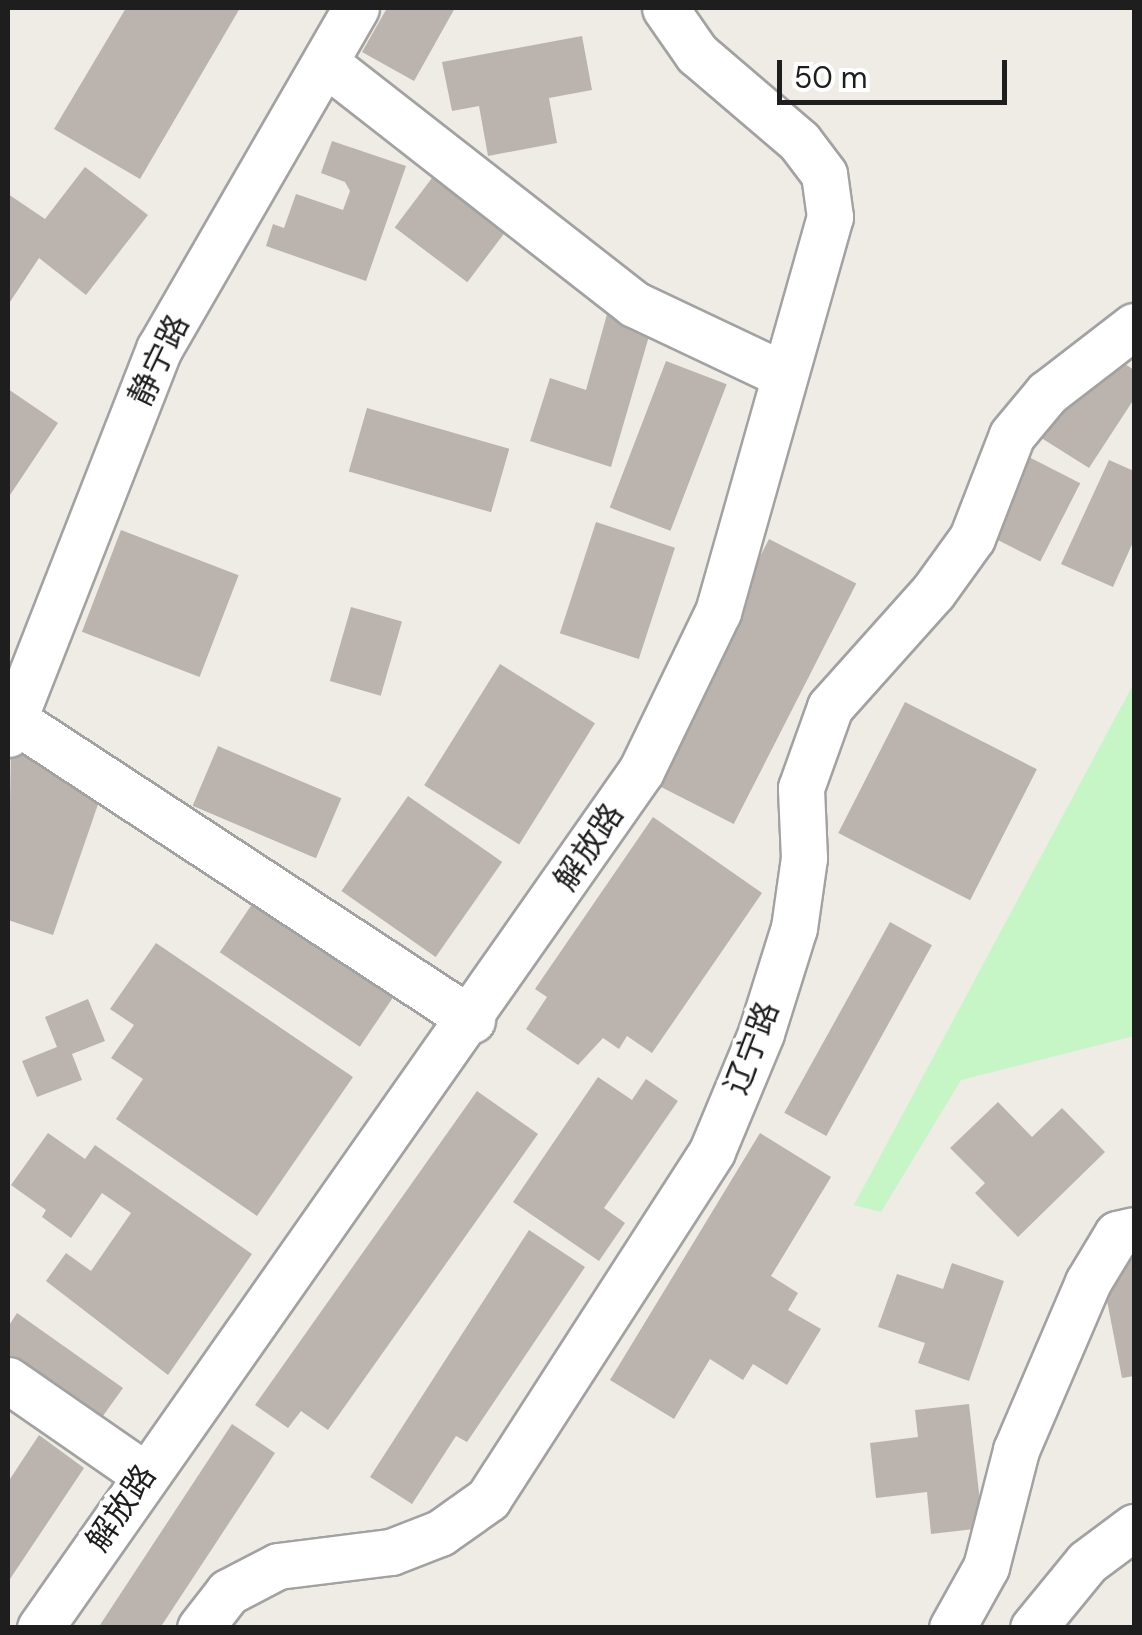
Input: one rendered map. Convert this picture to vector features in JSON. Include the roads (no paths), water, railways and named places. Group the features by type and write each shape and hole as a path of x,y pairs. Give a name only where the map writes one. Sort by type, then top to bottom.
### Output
{"street":[{"name":"静宁路","path":"10,726 160,349 356,8"},
{"name":"解放路","path":"40,1628 144,1474 472,1020 641,771 718,612 830,217 824,174 799,141 696,54 665,8"},
{"path":"327,64 634,304 784,375"},
{"name":"辽宁路","path":"200,1628 228,1592 278,1566 390,1552 440,1533 488,1499 712,1150 761,1033 794,928 804,858 801,788 830,707 934,592 972,538 1012,435 1047,393 1134,326"},
{"path":"10,726 472,1020"},
{"path":"952,1628 986,1567 1016,1450 1088,1282 1117,1234 1134,1230"},
{"path":"8,1380 144,1474"},
{"path":"1033,1628 1087,1562 1134,1527"}]}
